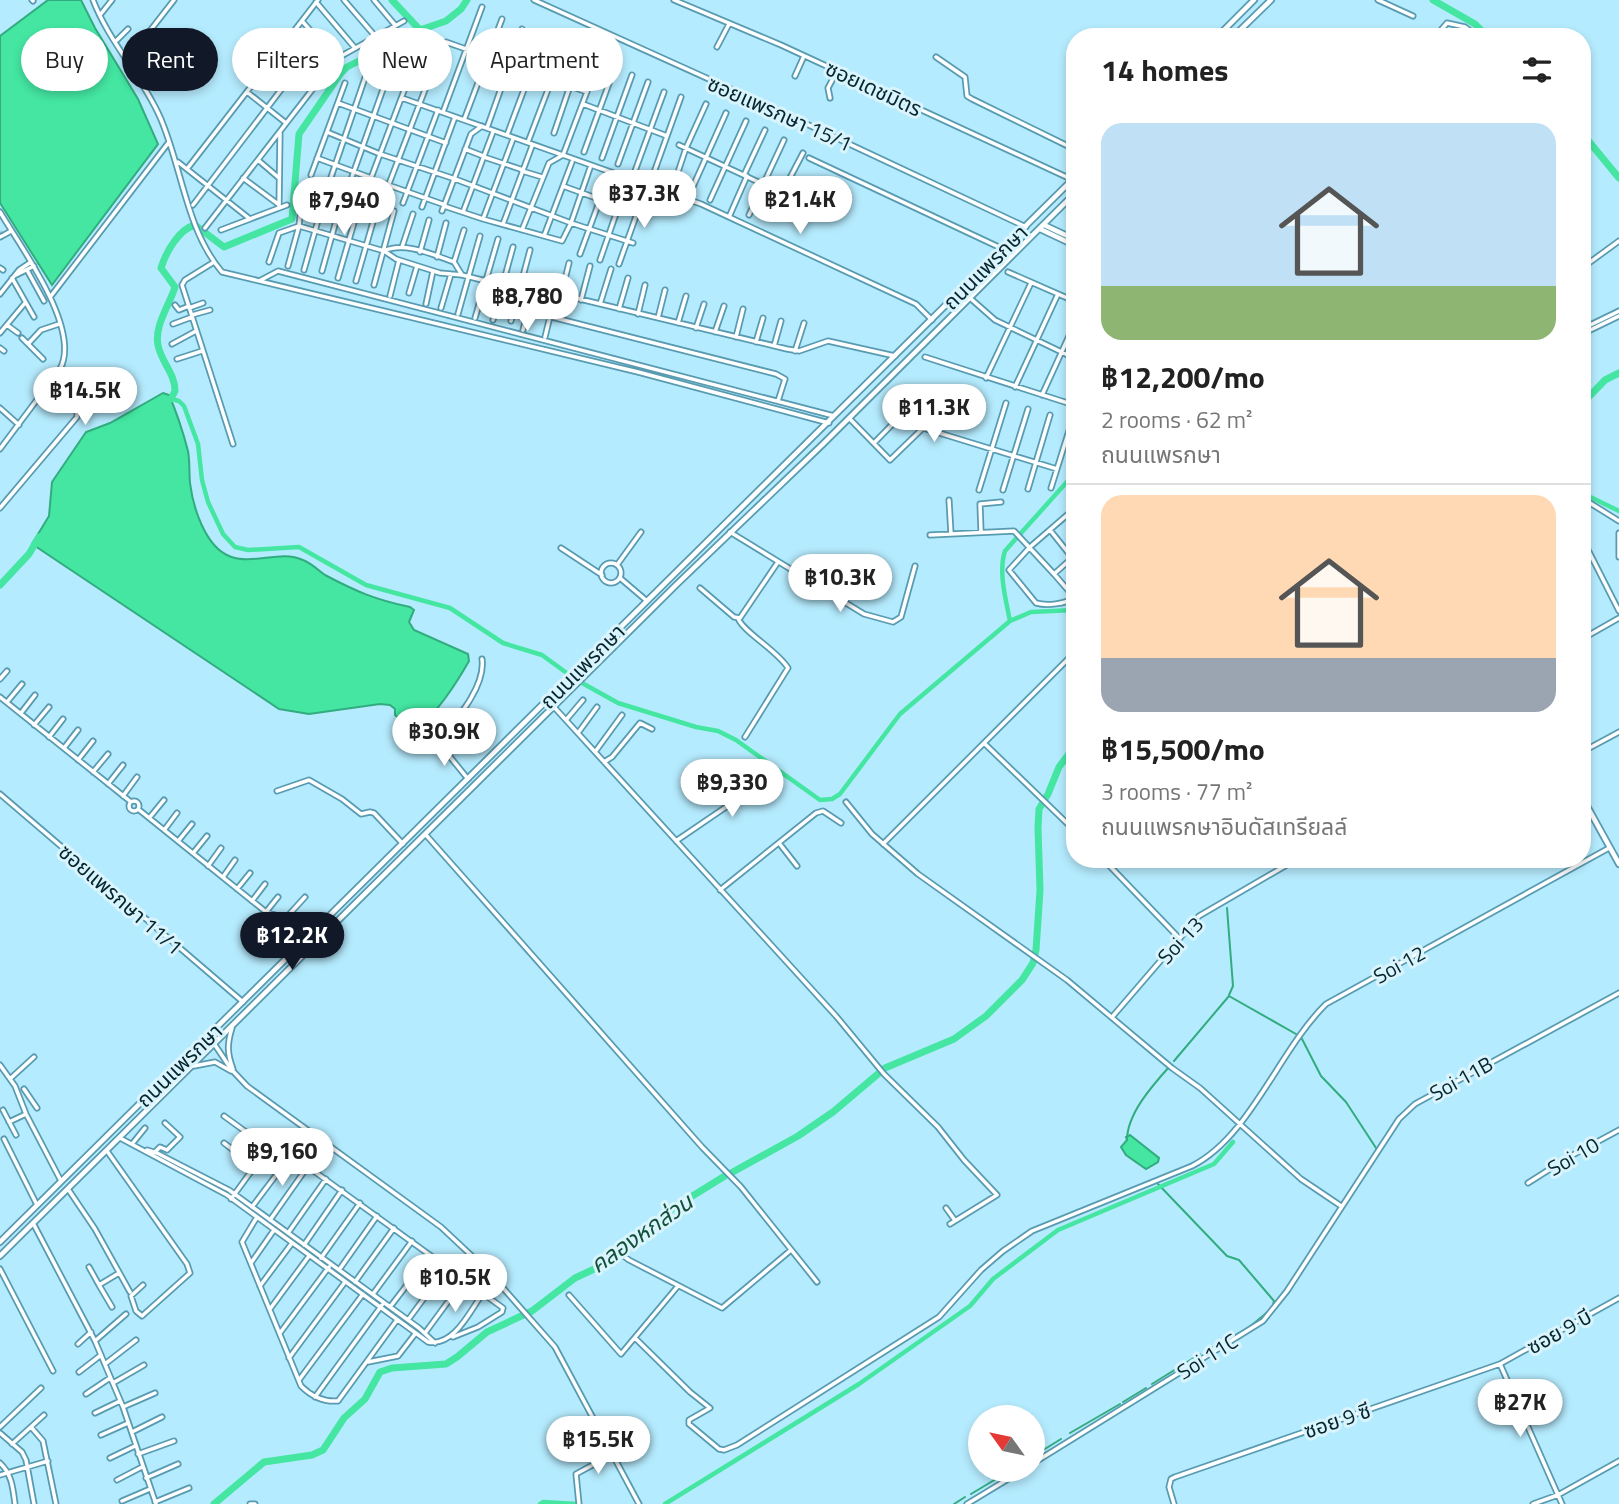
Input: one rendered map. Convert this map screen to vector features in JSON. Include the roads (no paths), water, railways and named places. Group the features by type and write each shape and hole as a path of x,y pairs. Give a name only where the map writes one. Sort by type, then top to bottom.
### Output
{"main road":[{"path":"1226,28 1254,0"},
{"path":"1242,28 1271,0"},
{"name":"ถนนแพรกษา","path":"0,1242 1066,187"},
{"name":"ถนนแพรกษา","path":"0,1256 1066,202"},
{"path":"1042,227 1066,236"},
{"path":"1042,227 1066,240"},
{"path":"788,461 796,469"},
{"path":"1591,813 1619,864"},
{"path":"369,878 377,885"}],"street":[{"path":"93,0 122,50"},
{"path":"100,15 112,0"},
{"path":"152,28 174,0"},
{"path":"344,0 369,28"},
{"path":"374,0 395,26"},
{"name":"ซอยแพรกษา 15/1","path":"534,0 1026,227"},
{"name":"ซอยเดชมิตร","path":"674,0 1066,175"},
{"path":"1378,0 1413,16"},
{"path":"187,169 317,1 355,48"},
{"path":"474,28 482,7"},
{"path":"499,28 502,19"},
{"path":"302,20 309,28"},
{"path":"391,28 404,21"},
{"path":"1443,28 1447,23 1467,28"},
{"path":"717,47 729,24"},
{"path":"116,40 122,34"},
{"path":"344,54 358,46"},
{"path":"403,203 428,136 466,50"},
{"path":"795,76 804,57"},
{"path":"936,57 965,77 967,96 1066,145"},
{"path":"830,98 828,88 837,71"},
{"path":"602,158 632,75"},
{"path":"618,164 648,82"},
{"path":"311,175 345,83"},
{"path":"146,91 175,158 193,219 214,262 222,272 625,369 829,423"},
{"path":"192,205 279,91"},
{"path":"205,228 310,91"},
{"path":"329,183 361,91"},
{"path":"348,188 383,91"},
{"path":"365,194 405,91"},
{"path":"384,197 424,91"},
{"path":"464,120 475,91"},
{"path":"442,211 471,134 484,127 498,91"},
{"path":"507,135 524,91"},
{"path":"503,224 548,91"},
{"path":"554,133 570,91"},
{"path":"522,230 541,177 549,163 563,155 587,92 584,91"},
{"path":"584,152 606,91"},
{"path":"247,92 286,123"},
{"path":"635,171 664,92"},
{"path":"652,177 681,97"},
{"path":"402,98 701,204 916,304 932,320"},
{"path":"338,103 446,143"},
{"path":"583,104 667,136"},
{"path":"674,184 686,148 706,104"},
{"path":"691,191 726,113"},
{"path":"422,207 455,117"},
{"path":"710,200 746,121"},
{"path":"729,217 765,130"},
{"path":"279,206 280,132"},
{"path":"327,132 363,148 455,179 511,202 633,243"},
{"path":"463,212 493,132"},
{"path":"483,219 513,139"},
{"path":"749,215 784,140"},
{"path":"51,296 169,142"},
{"path":"679,145 782,193 803,153"},
{"path":"466,149 541,177"},
{"path":"175,158 250,219"},
{"path":"317,158 483,219 562,241 590,168"},
{"path":"809,158 1003,249"},
{"path":"258,160 279,178"},
{"path":"544,236 572,162"},
{"path":"580,254 609,175"},
{"path":"243,178 279,206"},
{"path":"600,260 627,182"},
{"path":"563,186 648,217"},
{"path":"288,265 299,226 303,187"},
{"path":"619,264 646,188"},
{"path":"304,270 326,192"},
{"path":"322,271 344,195"},
{"path":"338,278 360,202"},
{"path":"221,230 286,205"},
{"path":"356,281 377,208"},
{"path":"374,285 394,211"},
{"path":"0,212 51,296 65,357 48,386 0,449"},
{"path":"402,247 413,214"},
{"path":"420,252 429,220"},
{"path":"437,257 446,223"},
{"path":"269,262 279,233 299,226 384,251 399,260 433,271 502,285 529,287 796,351 828,341 896,356"},
{"path":"1,235 10,229"},
{"path":"454,262 464,230"},
{"path":"458,314 480,236"},
{"path":"475,318 498,239"},
{"path":"1591,261 1619,241"},
{"path":"384,251 396,246 454,262 462,275"},
{"path":"493,320 513,247"},
{"path":"511,321 530,250"},
{"path":"390,296 399,260"},
{"path":"214,262 183,282 233,444"},
{"path":"214,262 222,270 262,281 278,271 835,416"},
{"path":"561,295 569,263"},
{"path":"13,277 27,270 32,264"},
{"path":"0,294 13,277 32,264"},
{"path":"409,292 417,266"},
{"path":"581,300 590,266"},
{"path":"27,270 44,301"},
{"path":"600,304 611,270"},
{"path":"426,304 433,271"},
{"path":"1008,272 1066,298"},
{"path":"441,308 451,274"},
{"path":"13,277 34,317"},
{"path":"619,309 628,278"},
{"path":"986,378 1031,283"},
{"path":"638,313 646,285"},
{"path":"658,318 665,290"},
{"path":"1015,387 1058,294"},
{"path":"523,330 532,296"},
{"path":"678,323 686,296"},
{"path":"970,298 989,316 1066,354"},
{"path":"0,333 25,303"},
{"path":"175,305 179,310 204,303"},
{"path":"545,337 553,304"},
{"path":"696,328 704,304"},
{"path":"715,332 724,306"},
{"path":"736,337 743,309"},
{"path":"173,324 210,310"},
{"path":"528,311 776,374 785,379 778,401"},
{"path":"1591,327 1619,314"},
{"path":"756,342 763,318"},
{"path":"774,346 780,321"},
{"path":"796,351 803,323"},
{"path":"28,344 41,330 59,324"},
{"path":"6,325 18,333"},
{"path":"172,344 196,331"},
{"path":"22,338 43,359"},
{"path":"1042,395 1066,343"},
{"path":"177,359 203,351"},
{"path":"925,357 1066,403"},
{"path":"0,508 77,417 77,411 48,386"},
{"path":"874,443 926,390"},
{"path":"849,418 890,460 947,403"},
{"path":"979,490 1006,403"},
{"path":"0,408 19,425"},
{"path":"1003,490 1028,409"},
{"path":"1028,489 1050,415"},
{"path":"923,428 1057,469"},
{"path":"1051,488 1066,440"},
{"path":"949,500 951,534"},
{"path":"981,532 980,504 1001,502"},
{"path":"1591,504 1619,521"},
{"path":"1066,516 1009,566 1009,570 1036,603 1066,602"},
{"path":"1050,530 1066,550"},
{"path":"930,534 1014,531 1066,588"},
{"path":"617,565 641,532"},
{"path":"730,533 864,614 893,622 901,617 915,566"},
{"path":"1619,533 1619,557"},
{"path":"561,548 609,582 620,578 621,571 612,563 606,565 602,575"},
{"path":"1591,556 1619,611"},
{"path":"738,618 742,617 778,562"},
{"path":"1054,574 1066,565"},
{"path":"620,578 647,601"},
{"path":"701,588 738,618 740,625 762,640 788,668 745,737"},
{"path":"1591,634 1619,618"},
{"path":"468,779 438,742 467,705 482,671 482,659"},
{"path":"883,844 1066,661"},
{"path":"0,679 7,671"},
{"path":"6,702 22,684"},
{"path":"20,713 35,695"},
{"path":"0,697 131,802 131,810 138,808 266,912 298,926 309,938"},
{"path":"566,720 583,700"},
{"path":"34,725 49,707"},
{"path":"554,707 836,1016 884,1074 938,1126 964,1160 997,1195 954,1219 950,1224"},
{"path":"578,733 597,707"},
{"path":"595,752 622,715"},
{"path":"49,737 63,719"},
{"path":"604,762 612,757 640,723 652,729"},
{"path":"64,748 78,730"},
{"path":"1591,747 1619,732"},
{"path":"78,760 93,741"},
{"path":"984,744 1066,822"},
{"path":"93,772 108,754"},
{"path":"108,784 123,765"},
{"path":"676,841 773,775"},
{"path":"123,796 137,777"},
{"path":"277,792 307,780 313,782 361,814 374,813 403,844"},
{"name":"ซอยแพรกษา 11/1","path":"0,794 243,1002"},
{"path":"150,817 164,800"},
{"path":"846,802 864,827 918,874 1042,960 1113,1016 1301,1179 1341,1206"},
{"path":"720,890 820,811 841,822"},
{"path":"165,829 177,813"},
{"path":"179,840 192,824"},
{"path":"426,835 702,1147 741,1187 817,1282"},
{"path":"194,852 207,836"},
{"path":"779,843 797,866"},
{"name":"Soi 12","path":"1591,858 1610,847"},
{"path":"208,866 221,848"},
{"path":"223,877 235,860"},
{"path":"1112,868 1179,938"},
{"name":"Soi 13","path":"1113,1016 1199,916 1282,868"},
{"name":"Soi 12","path":"635,1338 710,1408 689,1420 689,1424 713,1446 724,1450 760,1431 939,1317 981,1270 1022,1237 1063,1217 1202,1161 1240,1124 1298,1035 1326,1004 1573,868"},
{"path":"237,889 250,873"},
{"path":"252,901 265,884"},
{"path":"266,912 278,897"},
{"path":"274,931 304,897"},
{"name":"Soi 11B","path":"1341,1206 1399,1119 1415,1104 1619,993"},
{"path":"232,1028 227,1053 235,1074"},
{"path":"215,1045 247,1086 441,1227 480,1262 555,1347 639,1503"},
{"path":"11,1078 34,1057"},
{"path":"194,1066 215,1062 235,1074"},
{"path":"0,1065 11,1078 25,1113 61,1181"},
{"path":"9,1122 36,1106 24,1089"},
{"path":"4,1110 16,1135"},
{"path":"224,1116 268,1149"},
{"path":"155,1152 160,1147 167,1150 180,1137 165,1123"},
{"path":"132,1144 145,1128"},
{"name":"Soi 10","path":"1528,1183 1619,1130"},
{"path":"120,1138 252,1207 309,1256 339,1270 373,1294 397,1320 428,1342 435,1343 451,1338 478,1327 502,1312 502,1306 275,1144 254,1166 233,1196"},
{"path":"4,1139 37,1205"},
{"path":"224,1143 254,1166"},
{"path":"145,1150 155,1152 196,1176"},
{"path":"107,1151 180,1254 190,1273 142,1316 136,1311 131,1296 143,1285"},
{"path":"252,1207 292,1154"},
{"path":"270,1220 309,1166"},
{"path":"288,1233 326,1178"},
{"path":"68,1189 95,1229 130,1292"},
{"path":"304,1245 342,1190"},
{"path":"233,1196 257,1217 288,1233 321,1258 345,1282 382,1305 390,1307 435,1343"},
{"path":"321,1258 360,1203"},
{"name":"Soi 11C","path":"1045,1456 1262,1321 1287,1291 1341,1206"},
{"path":"946,1208 954,1219"},
{"path":"339,1270 377,1216"},
{"path":"257,1217 241,1240 301,1386 314,1397 338,1401 397,1320"},
{"path":"33,1223 95,1341 123,1407 155,1503 189,1488"},
{"path":"251,1263 276,1228"},
{"path":"355,1282 394,1228"},
{"path":"373,1294 411,1241"},
{"path":"260,1286 292,1243"},
{"path":"625,1245 625,1257 722,1308 791,1250"},
{"path":"390,1307 430,1255"},
{"path":"270,1309 309,1256"},
{"path":"280,1333 329,1266"},
{"path":"89,1267 112,1307"},
{"path":"408,1320 447,1268"},
{"path":"0,1269 53,1371"},
{"path":"99,1284 119,1273"},
{"path":"425,1334 464,1280"},
{"path":"289,1358 345,1282"},
{"path":"569,1295 621,1354 678,1286"},
{"path":"451,1338 483,1293"},
{"path":"299,1380 363,1294"},
{"name":"ซอย 9 บี","path":"1500,1364 1619,1298"},
{"path":"314,1397 382,1305"},
{"path":"95,1341 126,1314"},
{"path":"78,1344 91,1332"},
{"path":"366,1362 398,1356 416,1333"},
{"path":"105,1364 136,1340"},
{"path":"79,1372 101,1355"},
{"path":"1500,1364 1562,1504"},
{"name":"ซอย 9 ซี","path":"1174,1504 1169,1487 1171,1479 1175,1477 1500,1364"},
{"path":"113,1383 144,1365"},
{"path":"86,1394 110,1377"},
{"path":"0,1427 41,1388"},
{"path":"123,1407 155,1393"},
{"path":"95,1413 120,1401"},
{"path":"12,1444 44,1415"},
{"path":"132,1432 162,1417"},
{"path":"101,1435 128,1423"},
{"path":"32,1427 40,1435 56,1504"},
{"path":"0,1433 22,1452 34,1504"},
{"path":"138,1454 174,1441"},
{"path":"110,1458 135,1446"},
{"path":"579,1504 576,1474 613,1454"},
{"path":"0,1475 48,1461"},
{"path":"1533,1504 1558,1495 1619,1461"},
{"path":"0,1463 11,1481 15,1504"},
{"path":"146,1478 178,1464"},
{"path":"117,1480 142,1467"},
{"path":"967,1504 1003,1482"},
{"path":"122,1501 150,1489"}],"waterway":[{"path":"392,0 418,28"},
{"path":"162,403 171,399 175,391 157,338 160,323 175,287 161,268 174,242 184,231 195,225 224,247 292,219 299,134 341,73 347,67 420,30 446,21 461,9 467,0"},
{"path":"1433,0 1479,28"},
{"path":"1591,144 1619,178"},
{"name":"คลองหกส่วน","path":"1591,395 1605,380 1619,373"},
{"path":"171,399 184,406 198,444 202,480 208,502 223,534 235,547 248,550 299,547 366,585 450,608 503,643 542,655 575,679 618,703 718,731 736,740 820,800 832,799 840,794 900,714 1010,621 1031,612 1066,610"},
{"path":"1010,621 1002,577 1005,551 1066,483"},
{"path":"1591,497 1619,511"},
{"path":"0,585 29,554 39,537"},
{"name":"คลองหกส่วน","path":"731,1173 798,1136 833,1112 885,1068 954,1039 986,1016 1022,980 1033,963 1036,950 1040,890 1039,809 1066,758"},
{"path":"1227,908 1233,986 1229,995"},
{"path":"1174,1061 1229,996 1296,1034"},
{"path":"1301,1037 1321,1076 1346,1102 1376,1148"},
{"path":"1127,1140 1136,1110 1169,1067"},
{"path":"665,1504 859,1384 970,1306 993,1279 1058,1230 1214,1164 1233,1142"},
{"name":"คลองหกส่วน","path":"214,1504 264,1462 312,1455 323,1450 344,1418 365,1399 380,1372 392,1368 446,1364 487,1332 532,1311 575,1278 607,1263 644,1235 673,1208 728,1174"},
{"path":"1158,1184 1227,1256 1239,1260 1274,1301 1273,1305"},
{"path":"1206,1351 1247,1329 1270,1310"},
{"path":"1152,1384 1200,1354"},
{"path":"1123,1402 1146,1388"},
{"path":"1070,1433 1120,1404"},
{"path":"1045,1449 1061,1439"},
{"path":"971,1494 991,1482"},
{"path":"954,1504 965,1497"},
{"path":"540,1504 577,1504"}]}
